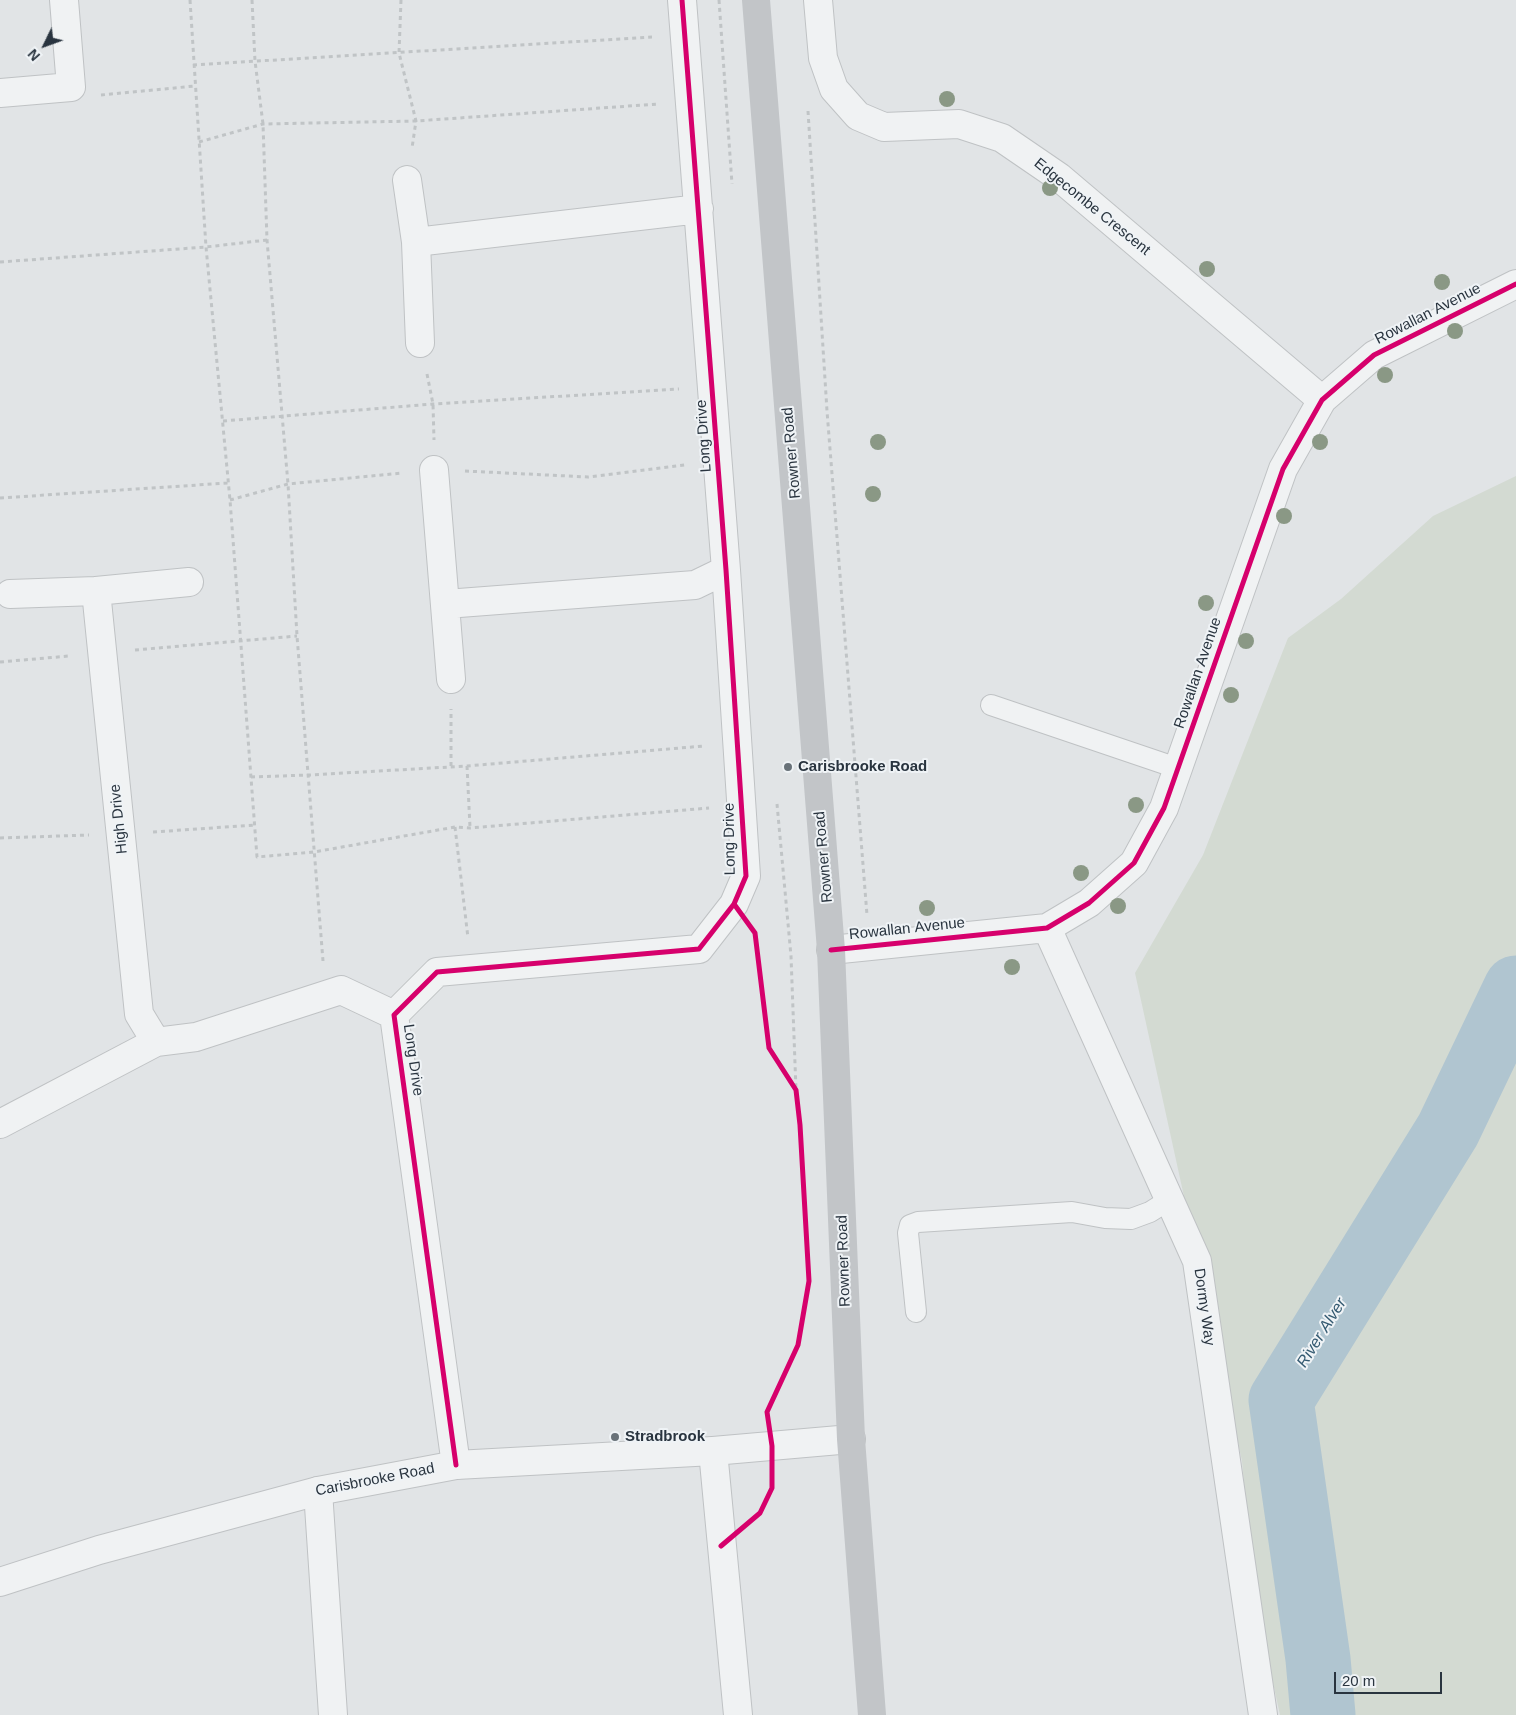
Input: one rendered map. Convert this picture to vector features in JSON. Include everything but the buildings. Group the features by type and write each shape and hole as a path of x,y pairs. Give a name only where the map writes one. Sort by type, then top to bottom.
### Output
{"main road":[{"name":"Rowner Road","path":"756,0 831,950 851,1439 872,1715"}],"street":[{"path":"0,93 71,87 64,0"},
{"name":"Long Drive","path":"456,1465 394,1015 438,972 699,949 734,904 746,876 726,570 682,0"},
{"name":"Edgecombe Crescent","path":"818,0 823,58 834,89 858,116 884,127 959,124 1002,138 1059,177 1322,400"},
{"path":"408,180 416,242 420,343"},
{"path":"416,242 699,209"},
{"name":"Rowallan Avenue","path":"831,950 1047,928 1090,903 1134,863 1164,808 1283,469 1322,400 1374,355 1516,284"},
{"path":"434,470 452,679"},
{"path":"446,604 694,585 726,570"},
{"path":"10,594 96,591 189,582"},
{"name":"High Drive","path":"96,591 139,1014 156,1042"},
{"name":"Dormy Way","path":"1047,928 1198,1261 1263,1715"},
{"path":"0,1124 156,1042 196,1037 326,994 341,990 394,1015"},
{"name":"Carisbrooke Road","path":"0,1582 99,1550 318,1491 456,1465 713,1451 851,1439"},
{"path":"713,1451 738,1715"},
{"path":"318,1491 333,1715"}],"lane":[{"path":"991,704 1178,768"},
{"path":"916,1312 908,1233 910,1225 918,1222 1072,1212 1105,1218 1130,1219 1150,1212 1169,1200"}],"path":[{"path":"190,0 206,247 223,421 257,857 314,852 455,827 470,828 711,808 744,833"},
{"path":"252,0 255,61 263,124 267,240 288,484 297,636 326,994"},
{"path":"401,0 399,53 416,121 408,180"},
{"path":"193,65 657,37"},
{"path":"71,87 78,97 195,86"},
{"path":"199,142 263,124 416,121 661,104"},
{"path":"808,109 827,411 866,914 871,946"},
{"path":"0,262 206,247 267,240"},
{"path":"420,343 433,404 434,470"},
{"path":"223,421 433,404 682,389"},
{"path":"0,498 228,483"},
{"path":"0,662 297,636"},
{"path":"452,679 452,766"},
{"path":"251,777 467,766 706,746"},
{"path":"467,766 470,828"},
{"path":"455,827 472,969"},
{"path":"791,1082 796,1090 797,1098"}],"shaded area":[{"path":"1516,476 1516,1715 1280,1715 1253,1591 1242,1461 1135,973 1203,855 1288,638 1341,599 1433,516"}],"waterway":[{"name":"River Alver","path":"1323,1715 1318,1659 1281,1400 1448,1130 1516,988"}],"cycle path":[{"path":"456,1465 394,1015 437,972 699,949 734,904 746,876 726,570 682,0"},
{"path":"831,950 1047,928 1089,903 1134,863 1164,808 1283,469 1322,400 1374,355 1516,284"},
{"path":"721,1546 760,1513 772,1488 772,1446 767,1412 798,1345 809,1281 800,1125 796,1090 769,1048 755,933 734,904"}],"place":[{"name":"Carisbrooke Road","path":"788,767"},
{"name":"Stradbrook","path":"615,1437"}]}
